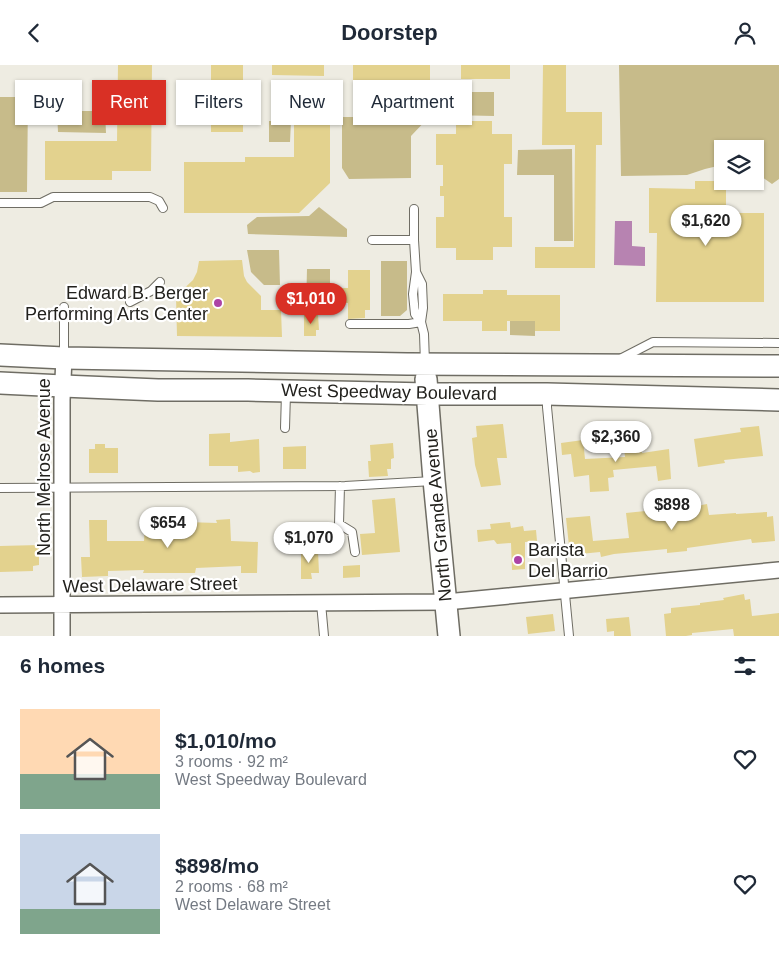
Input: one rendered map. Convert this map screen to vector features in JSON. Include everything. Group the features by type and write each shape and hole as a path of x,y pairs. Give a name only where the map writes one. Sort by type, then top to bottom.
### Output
{"main road":[{"name":"West Speedway Boulevard","path":"0,355 64,359 608,365 779,370"},
{"name":"North Grande Avenue","path":"425,364 449,636"},
{"name":"West Speedway Boulevard","path":"0,383 63,387 428,394 548,394 779,400"}],"street":[{"name":"North Melrose Avenue","path":"62,636 64,359"},
{"name":"West Delaware Street","path":"0,605 446,602 779,570"}],"lane":[{"path":"0,203 41,203 53,197 150,197 159,201 164,208"},
{"path":"414,209 416,272 422,284 423,308 421,322 424,334 425,364"},
{"path":"372,240 414,240"},
{"path":"130,303 151,291 160,282"},
{"path":"64,307 64,359"},
{"path":"350,324 409,324 421,322"},
{"path":"608,365 653,342 779,343"},
{"path":"285,428 286,391"},
{"path":"548,394 547,407 569,636"},
{"path":"0,488 340,486 434,480"},
{"path":"340,486 339,524 352,532 355,552"},
{"path":"321,603 324,636"}],"shaded area":[{"path":"619,65 779,65 779,179 772,184 764,178 764,140 714,140 714,167 687,175 621,176"},
{"path":"472,92 494,92 494,116 472,116"},
{"path":"0,97 15,97 15,125 28,125 27,192 0,192"},
{"path":"82,111 92,111 92,125 106,125 106,133 58,132 58,125 82,125"},
{"path":"343,117 353,117 353,125 421,125 411,136 411,178 349,179 342,168"},
{"path":"269,121 271,121 271,125 291,125 290,142 269,142"},
{"path":"572,149 573,241 554,241 554,175 517,175 518,150"},
{"path":"319,207 347,229 347,237 248,234 247,225 257,217 309,216"},
{"path":"615,221 632,221 632,246 645,247 645,266 614,265"},
{"path":"247,250 279,250 280,285 264,285 251,272"},
{"path":"381,261 407,261 407,310 400,316 381,316"},
{"path":"307,269 330,269 330,309 306,309"},
{"path":"510,321 535,321 535,336 510,335"}],"building":[{"path":"118,65 152,65 152,80 118,80"},
{"path":"211,65 243,65 243,80 211,80"},
{"path":"272,65 324,65 324,76 272,75"},
{"path":"353,65 430,65 430,80 353,80"},
{"path":"461,65 510,65 510,79 461,79"},
{"path":"543,65 566,65 566,112 602,112 602,145 596,145 595,268 535,268 535,247 574,247 575,145 542,145"},
{"path":"472,121 492,121 492,134 512,134 512,164 504,164 504,217 512,217 512,247 493,247 493,260 456,260 456,248 436,248 436,217 444,217 444,196 440,196 440,186 443,186 443,165 436,165 436,134 456,134 456,125 472,125"},
{"path":"117,125 151,125 151,171 112,171 112,180 45,180 45,141 117,141"},
{"path":"211,125 243,125 243,132 211,132"},
{"path":"294,125 330,125 330,183 299,213 184,213 184,162 245,162 245,157 294,157"},
{"path":"695,181 714,181 714,190 726,190 726,213 764,213 764,302 656,302 657,233 649,233 649,188 695,189"},
{"name":"Edward B. Berger Performing Arts Center","path":"242,260 244,276 247,282 261,296 261,310 281,310 282,337 177,336 176,296 193,280 199,261"},
{"path":"348,270 370,270 370,310 365,310 365,318 348,319 348,303 336,303 336,288 348,288"},
{"path":"483,290 507,290 507,295 560,295 560,331 535,331 535,321 507,321 507,331 482,331 482,321 443,321 443,294 483,294"},
{"path":"304,314 318,314 319,330 316,330 316,336 304,336"},
{"path":"503,424 507,458 497,458 501,485 481,487 475,465 472,438 477,437 476,426"},
{"path":"759,426 763,456 724,460 725,463 698,467 694,439 741,432 740,428"},
{"path":"230,433 230,442 259,439 260,472 238,472 238,466 209,466 209,434"},
{"path":"640,438 642,453 669,449 671,479 658,481 656,466 613,470 614,477 608,478 609,491 590,492 589,475 574,477 571,454 562,455 561,443 583,440 585,459 625,457 623,440"},
{"path":"393,443 394,458 391,459 391,469 387,469 388,476 369,477 370,445"},
{"path":"95,444 105,444 105,448 118,448 118,473 89,473 89,449 95,449"},
{"path":"306,446 306,469 283,469 283,447"},
{"path":"395,498 400,552 362,555 360,534 375,533 372,500"},
{"path":"666,501 668,519 692,515 691,507 707,504 709,515 767,512 767,517 773,516 775,541 752,543 751,539 687,548 687,551 667,553 667,549 601,557 600,552 570,555 566,518 590,516 593,541 629,538 626,513 655,510 655,502"},
{"path":"166,509 165,535 185,535 186,522 217,523 216,520 230,519 231,541 258,542 257,573 241,573 241,566 196,568 195,573 143,573 144,570 108,571 108,576 82,577 81,557 90,557 89,520 107,520 107,541 144,541 146,510"},
{"path":"510,522 511,528 523,526 524,531 536,530 537,541 525,542 525,569 512,570 511,543 497,544 494,540 478,542 477,530 491,529 490,524"},
{"path":"336,534 337,552 327,553 325,535"},
{"path":"39,545 39,565 33,566 33,571 0,572 0,546"},
{"path":"301,551 318,551 319,573 311,573 312,579 301,579"},
{"path":"360,565 360,577 343,578 343,566"},
{"path":"744,594 745,600 750,599 752,616 779,613 779,636 734,636 733,629 692,633 692,635 686,636 666,636 664,614 671,613 671,608 700,605 700,603 724,600 723,598"},
{"path":"553,614 555,631 528,634 526,617"},
{"path":"629,617 631,636 614,636 614,631 607,632 606,619"}],"place":[{"name":"Edward B. Berger Performing Arts Center","path":"218,303"},
{"name":"Barista Del Barrio","path":"518,560"}]}
